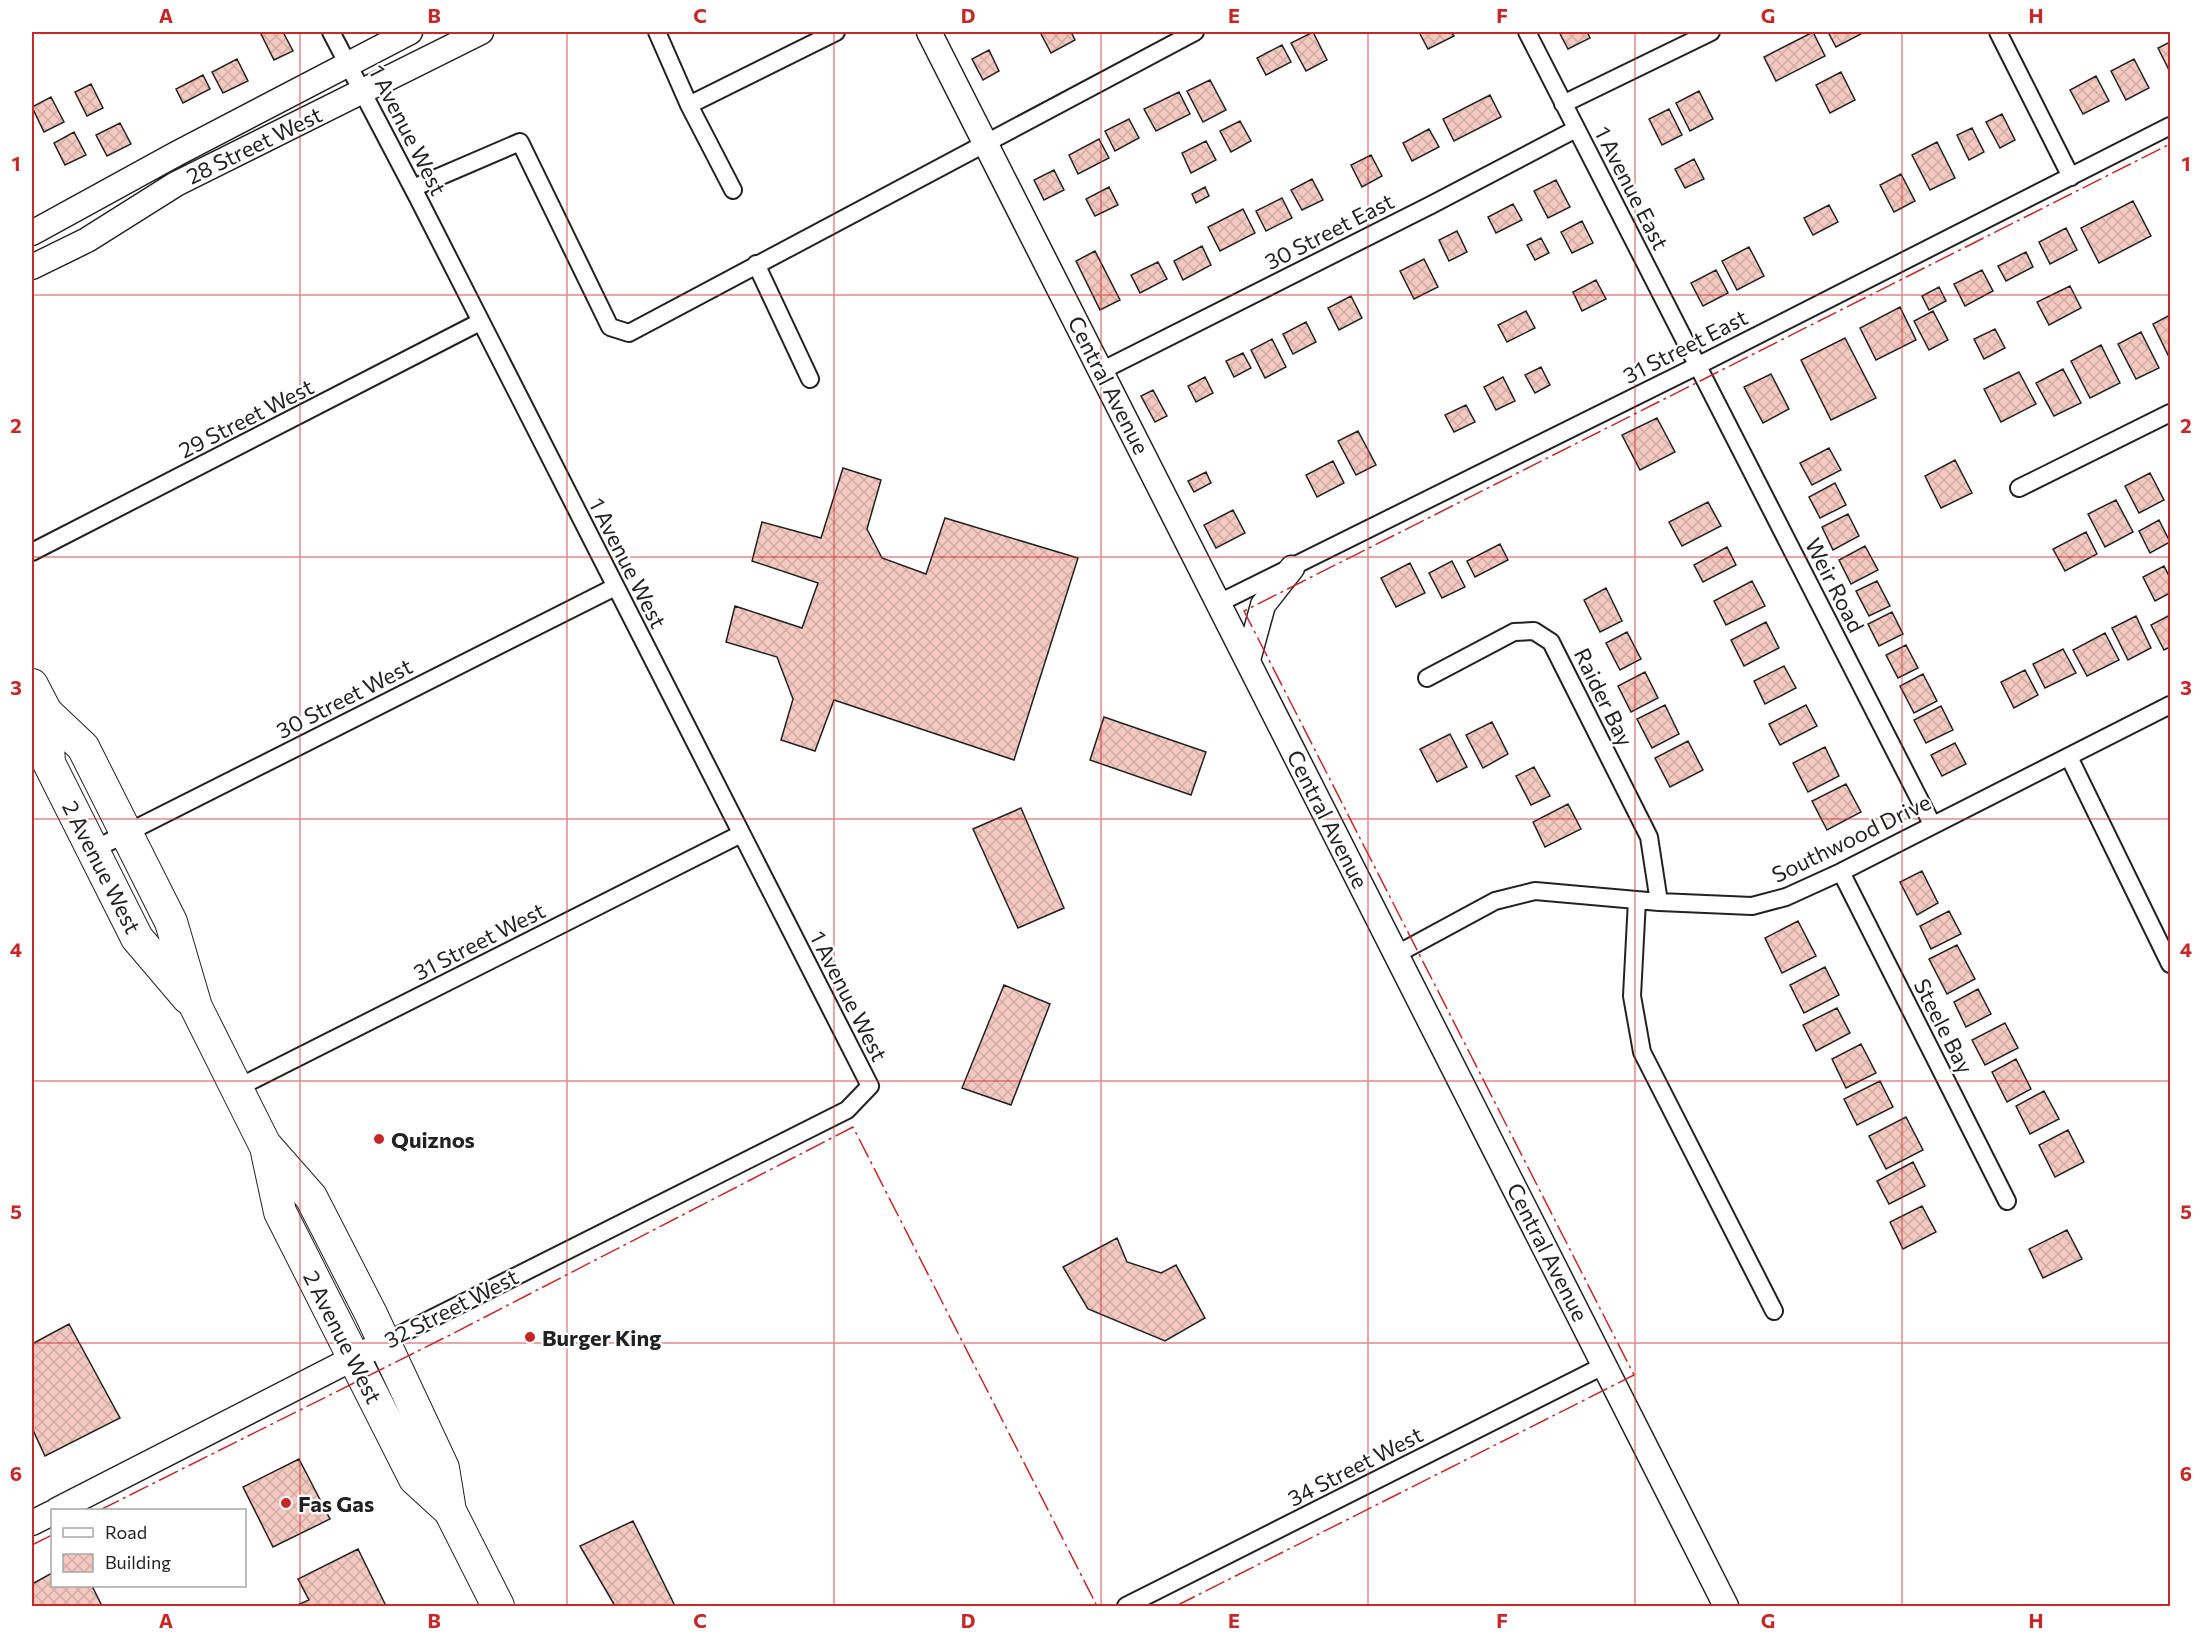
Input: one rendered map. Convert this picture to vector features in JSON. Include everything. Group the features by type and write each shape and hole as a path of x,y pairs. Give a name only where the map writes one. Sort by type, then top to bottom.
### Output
{"highway":[{"name":"2 Avenue West","path":"39,698 83,747 127,833 171,922 196,1006 266,1147 280,1212 415,1479 450,1511"},
{"name":"2 Avenue West","path":"39,698 49,763 137,938 196,1006"},
{"name":"2 Avenue West","path":"266,1147 311,1197 385,1342 443,1468 450,1511 498,1606"}],"street":[{"name":"1 Avenue West","path":"331,32 413,188 870,1086 847,1110"},
{"name":"28 Street West","path":"32,233 410,32"},
{"name":"28 Street West","path":"32,267 87,240 176,184 481,32"},
{"path":"657,32 688,105 733,190"},
{"path":"688,105 836,32"},
{"name":"Central Avenue","path":"929,32 1726,1606"},
{"path":"413,188 520,142 610,327 629,333 1195,32"},
{"name":"1 Avenue East","path":"1527,32 1697,366"},
{"path":"1563,104 1711,32"},
{"path":"1998,32 2071,177"},
{"name":"31 Street East","path":"1219,603 1697,366 2170,126"},
{"name":"30 Street East","path":"1101,371 1431,205 1576,129"},
{"path":"756,264 810,379"},
{"name":"29 Street West","path":"32,552 480,322"},
{"name":"Weir Road","path":"1697,366 1932,824"},
{"path":"2019,488 2170,412"},
{"path":"1248,660 1263,605 1292,568"},
{"name":"30 Street West","path":"93,850 615,587"},
{"name":"Raider Bay","path":"1427,678 1514,632 1534,631 1551,642 1648,837 1659,902"},
{"name":"Southwood Drive","path":"1397,954 1495,901 1535,891 1659,902 1752,906 1786,897 1841,872 2170,705"},
{"path":"2069,757 2170,964"},
{"name":"31 Street West","path":"237,1088 741,834"},
{"name":"Steele Bay","path":"1841,872 2007,1201"},
{"path":"1637,900 1632,996 1642,1052 1774,1311"},
{"name":"32 Street West","path":"59,1509 353,1356 847,1110"},
{"name":"34 Street West","path":"1126,1606 1605,1365"},
{"path":"32,1523 51,1514"}],"building":[{"path":"260,32 283,32 293,51 274,60"},
{"path":"1040,32 1071,32 1075,40 1051,53"},
{"path":"1313,32 1327,60 1306,71 1291,43"},
{"path":"1419,32 1451,32 1454,36 1428,49"},
{"path":"1559,32 1587,32 1590,38 1568,49"},
{"path":"1813,32 1825,56 1776,81 1764,57"},
{"path":"1828,32 1860,32 1861,34 1836,47"},
{"path":"2170,42 2170,72 2158,48"},
{"path":"1282,45 1291,62 1266,75 1257,58"},
{"path":"989,50 999,71 983,80 972,59"},
{"path":"237,59 248,81 223,93 212,72"},
{"path":"2134,59 2149,88 2126,100 2111,71"},
{"path":"1841,72 1855,100 1830,113 1816,85"},
{"path":"203,75 210,89 183,103 176,89"},
{"path":"2096,76 2109,101 2083,114 2070,90"},
{"path":"1210,80 1226,110 1203,122 1187,91"},
{"path":"91,84 103,108 87,116 75,92"},
{"path":"1699,91 1713,119 1690,131 1676,103"},
{"path":"1179,92 1190,114 1156,131 1144,109"},
{"path":"1490,95 1501,117 1454,141 1443,119"},
{"path":"51,97 64,122 44,132 32,107"},
{"path":"1669,109 1682,135 1662,145 1649,119"},
{"path":"2002,114 2015,140 2000,148 1986,122"},
{"path":"1129,119 1139,138 1115,151 1105,131"},
{"path":"1240,121 1251,141 1231,152 1220,131"},
{"path":"120,123 131,144 107,156 96,135"},
{"path":"1972,128 1984,152 1969,160 1957,135"},
{"path":"1429,129 1439,147 1412,161 1403,143"},
{"path":"74,132 86,155 65,165 54,143"},
{"path":"1099,139 1109,158 1078,174 1069,155"},
{"path":"1206,141 1216,160 1191,173 1182,153"},
{"path":"1937,142 1955,178 1930,190 1912,155"},
{"path":"1371,155 1382,176 1362,187 1351,165"},
{"path":"1694,159 1704,179 1685,188 1675,169"},
{"path":"1054,170 1064,190 1044,200 1034,180"},
{"path":"1901,174 1915,201 1894,212 1880,185"},
{"path":"1312,179 1323,200 1302,210 1291,190"},
{"path":"1556,180 1570,207 1548,218 1534,191"},
{"path":"1109,187 1118,205 1095,216 1086,199"},
{"path":"1205,187 1209,196 1196,203 1192,194"},
{"path":"1282,198 1292,218 1266,231 1256,211"},
{"path":"2133,201 2151,236 2099,263 2081,228"},
{"path":"1513,204 1522,220 1496,233 1488,217"},
{"path":"1829,205 1838,222 1813,235 1804,218"},
{"path":"1243,209 1255,233 1220,251 1208,227"},
{"path":"1582,221 1593,243 1572,253 1561,232"},
{"path":"2066,228 2077,250 2050,264 2039,242"},
{"path":"1457,231 1467,252 1449,261 1439,240"},
{"path":"1541,238 1549,253 1535,260 1527,245"},
{"path":"1202,246 1211,265 1183,280 1174,261"},
{"path":"1749,247 1764,276 1737,290 1722,261"},
{"path":"1095,251 1120,300 1100,310 1076,261"},
{"path":"2026,252 2033,267 2006,281 1998,266"},
{"path":"1424,259 1438,287 1414,299 1400,271"},
{"path":"1158,262 1167,279 1140,293 1131,275"},
{"path":"1716,270 1728,293 1703,306 1691,283"},
{"path":"1982,270 1993,291 1965,306 1954,284"},
{"path":"1596,280 1606,299 1582,311 1573,292"},
{"path":"2070,286 2081,308 2049,325 2037,302"},
{"path":"1939,287 1946,301 1929,310 1922,296"},
{"path":"1351,296 1362,318 1339,330 1328,308"},
{"path":"1900,307 1916,340 1876,360 1860,328"},
{"path":"1526,311 1535,328 1507,342 1498,325"},
{"path":"1933,311 1948,340 1929,350 1914,321"},
{"path":"2170,315 2170,353 2168,355 2153,324"},
{"path":"1306,322 1316,342 1293,354 1283,334"},
{"path":"1995,329 2005,348 1984,359 1974,339"},
{"path":"2141,332 2159,368 2136,379 2118,344"},
{"path":"1845,338 1876,398 1831,420 1801,360"},
{"path":"1272,339 1286,367 1265,378 1251,350"},
{"path":"2101,345 2120,383 2090,398 2071,361"},
{"path":"1243,353 1251,368 1234,377 1226,361"},
{"path":"1541,367 1550,385 1535,393 1525,375"},
{"path":"2063,369 2081,403 2054,416 2036,383"},
{"path":"2019,372 2036,404 2001,422 1984,389"},
{"path":"1771,374 1789,409 1763,423 1744,387"},
{"path":"1205,377 1213,393 1196,402 1188,386"},
{"path":"1503,377 1515,401 1496,410 1484,387"},
{"path":"1153,390 1167,416 1155,422 1141,396"},
{"path":"1466,405 1475,422 1454,432 1445,415"},
{"path":"1657,418 1675,452 1640,470 1622,435"},
{"path":"1358,431 1376,465 1356,475 1338,441"},
{"path":"1829,448 1841,470 1812,485 1800,463"},
{"path":"1955,460 1972,493 1941,508 1925,476"},
{"path":"1333,461 1344,483 1317,497 1306,475"},
{"path":"843,468 881,480 867,529 882,558 926,574 945,518 1078,558 1014,760 834,700 815,751 781,740 793,699 777,657 726,642 735,606 802,628 818,583 752,561 762,522 821,538"},
{"path":"1206,472 1211,483 1194,492 1188,481"},
{"path":"2150,473 2164,500 2139,513 2125,486"},
{"path":"1835,483 1846,505 1820,518 1809,497"},
{"path":"2116,500 2133,532 2105,547 2088,514"},
{"path":"1708,502 1721,526 1682,546 1669,522"},
{"path":"1233,510 1245,533 1216,548 1204,525"},
{"path":"1848,514 1859,536 1833,550 1822,527"},
{"path":"2159,520 2170,542 2150,553 2139,531"},
{"path":"2086,532 2097,554 2065,571 2053,549"},
{"path":"1500,544 1508,560 1475,577 1467,561"},
{"path":"1865,546 1878,570 1851,584 1839,560"},
{"path":"1727,547 1736,565 1703,582 1694,565"},
{"path":"1452,561 1465,587 1442,598 1429,573"},
{"path":"1410,563 1425,593 1396,607 1381,578"},
{"path":"2164,566 2170,578 2170,593 2155,601 2143,577"},
{"path":"1752,581 1765,606 1726,625 1714,601"},
{"path":"1877,581 1890,606 1869,616 1856,591"},
{"path":"1606,588 1622,621 1600,632 1584,600"},
{"path":"1892,612 1903,634 1879,646 1868,624"},
{"path":"2170,615 2170,647 2164,650 2151,625"},
{"path":"2136,616 2151,648 2128,660 2112,628"},
{"path":"1766,622 1779,648 1744,666 1731,640"},
{"path":"1627,632 1641,659 1620,670 1606,643"},
{"path":"2105,633 2119,660 2087,676 2073,650"},
{"path":"1906,645 1918,668 1898,678 1886,655"},
{"path":"2063,649 2076,673 2045,688 2033,664"},
{"path":"1784,666 1796,688 1765,704 1754,681"},
{"path":"2025,670 2038,695 2014,708 2001,682"},
{"path":"1645,672 1658,698 1631,712 1618,686"},
{"path":"1923,674 1937,701 1914,713 1900,686"},
{"path":"1665,705 1679,734 1652,748 1637,719"},
{"path":"1806,705 1817,726 1780,745 1769,724"},
{"path":"1941,706 1953,730 1926,743 1914,720"},
{"path":"1104,717 1206,752 1191,795 1090,760"},
{"path":"1492,722 1508,754 1483,768 1466,735"},
{"path":"1450,734 1467,767 1437,782 1420,749"},
{"path":"1688,741 1703,770 1670,787 1655,758"},
{"path":"1955,743 1966,764 1942,776 1931,755"},
{"path":"1825,747 1839,776 1808,792 1793,763"},
{"path":"1534,767 1550,796 1531,805 1516,776"},
{"path":"1846,784 1861,812 1827,830 1812,801"},
{"path":"1568,804 1581,829 1545,847 1533,822"},
{"path":"1021,808 1064,908 1018,928 973,829"},
{"path":"1922,871 1938,903 1917,915 1900,882"},
{"path":"1949,911 1961,934 1931,949 1920,926"},
{"path":"1798,921 1816,956 1782,973 1765,938"},
{"path":"1957,945 1975,979 1947,994 1929,959"},
{"path":"1825,967 1839,995 1804,1013 1790,985"},
{"path":"1004,985 1050,1004 1011,1105 962,1088"},
{"path":"1978,989 1991,1014 1966,1027 1954,1002"},
{"path":"1837,1008 1850,1033 1816,1051 1803,1025"},
{"path":"2005,1023 2018,1048 1985,1065 1972,1040"},
{"path":"1861,1044 1876,1073 1846,1088 1832,1059"},
{"path":"2016,1059 2031,1089 2007,1102 1992,1072"},
{"path":"1880,1081 1893,1107 1857,1125 1844,1099"},
{"path":"2044,1091 2059,1119 2030,1134 2016,1106"},
{"path":"1906,1117 1923,1150 1886,1169 1869,1136"},
{"path":"2068,1130 2084,1162 2055,1177 2039,1145"},
{"path":"1913,1162 1925,1186 1889,1204 1877,1181"},
{"path":"1922,1206 1936,1232 1903,1249 1890,1222"},
{"path":"2067,1230 2082,1259 2043,1278 2029,1249"},
{"path":"1117,1238 1127,1262 1161,1273 1176,1265 1205,1318 1165,1341 1088,1309 1063,1267"},
{"path":"69,1324 120,1418 45,1456 32,1428 32,1344"},
{"name":"Fas Gas","path":"299,1459 330,1519 273,1547 243,1487"},
{"path":"633,1521 675,1606 615,1606 580,1546"},
{"path":"358,1549 386,1606 295,1606 309,1600 298,1579"},
{"path":"51,1574 51,1587 92,1587 102,1606 32,1606 32,1584"}],"power":[{"path":"1176,1606 1634,1375 1244,611 2170,144"},
{"path":"102,1509 452,1334 853,1127 1097,1606"},
{"path":"32,1545 51,1536"}],"place":[{"name":"Quiznos","path":"379,1139"},
{"name":"Burger King","path":"530,1337"},
{"name":"Fas Gas","path":"286,1503"}]}
